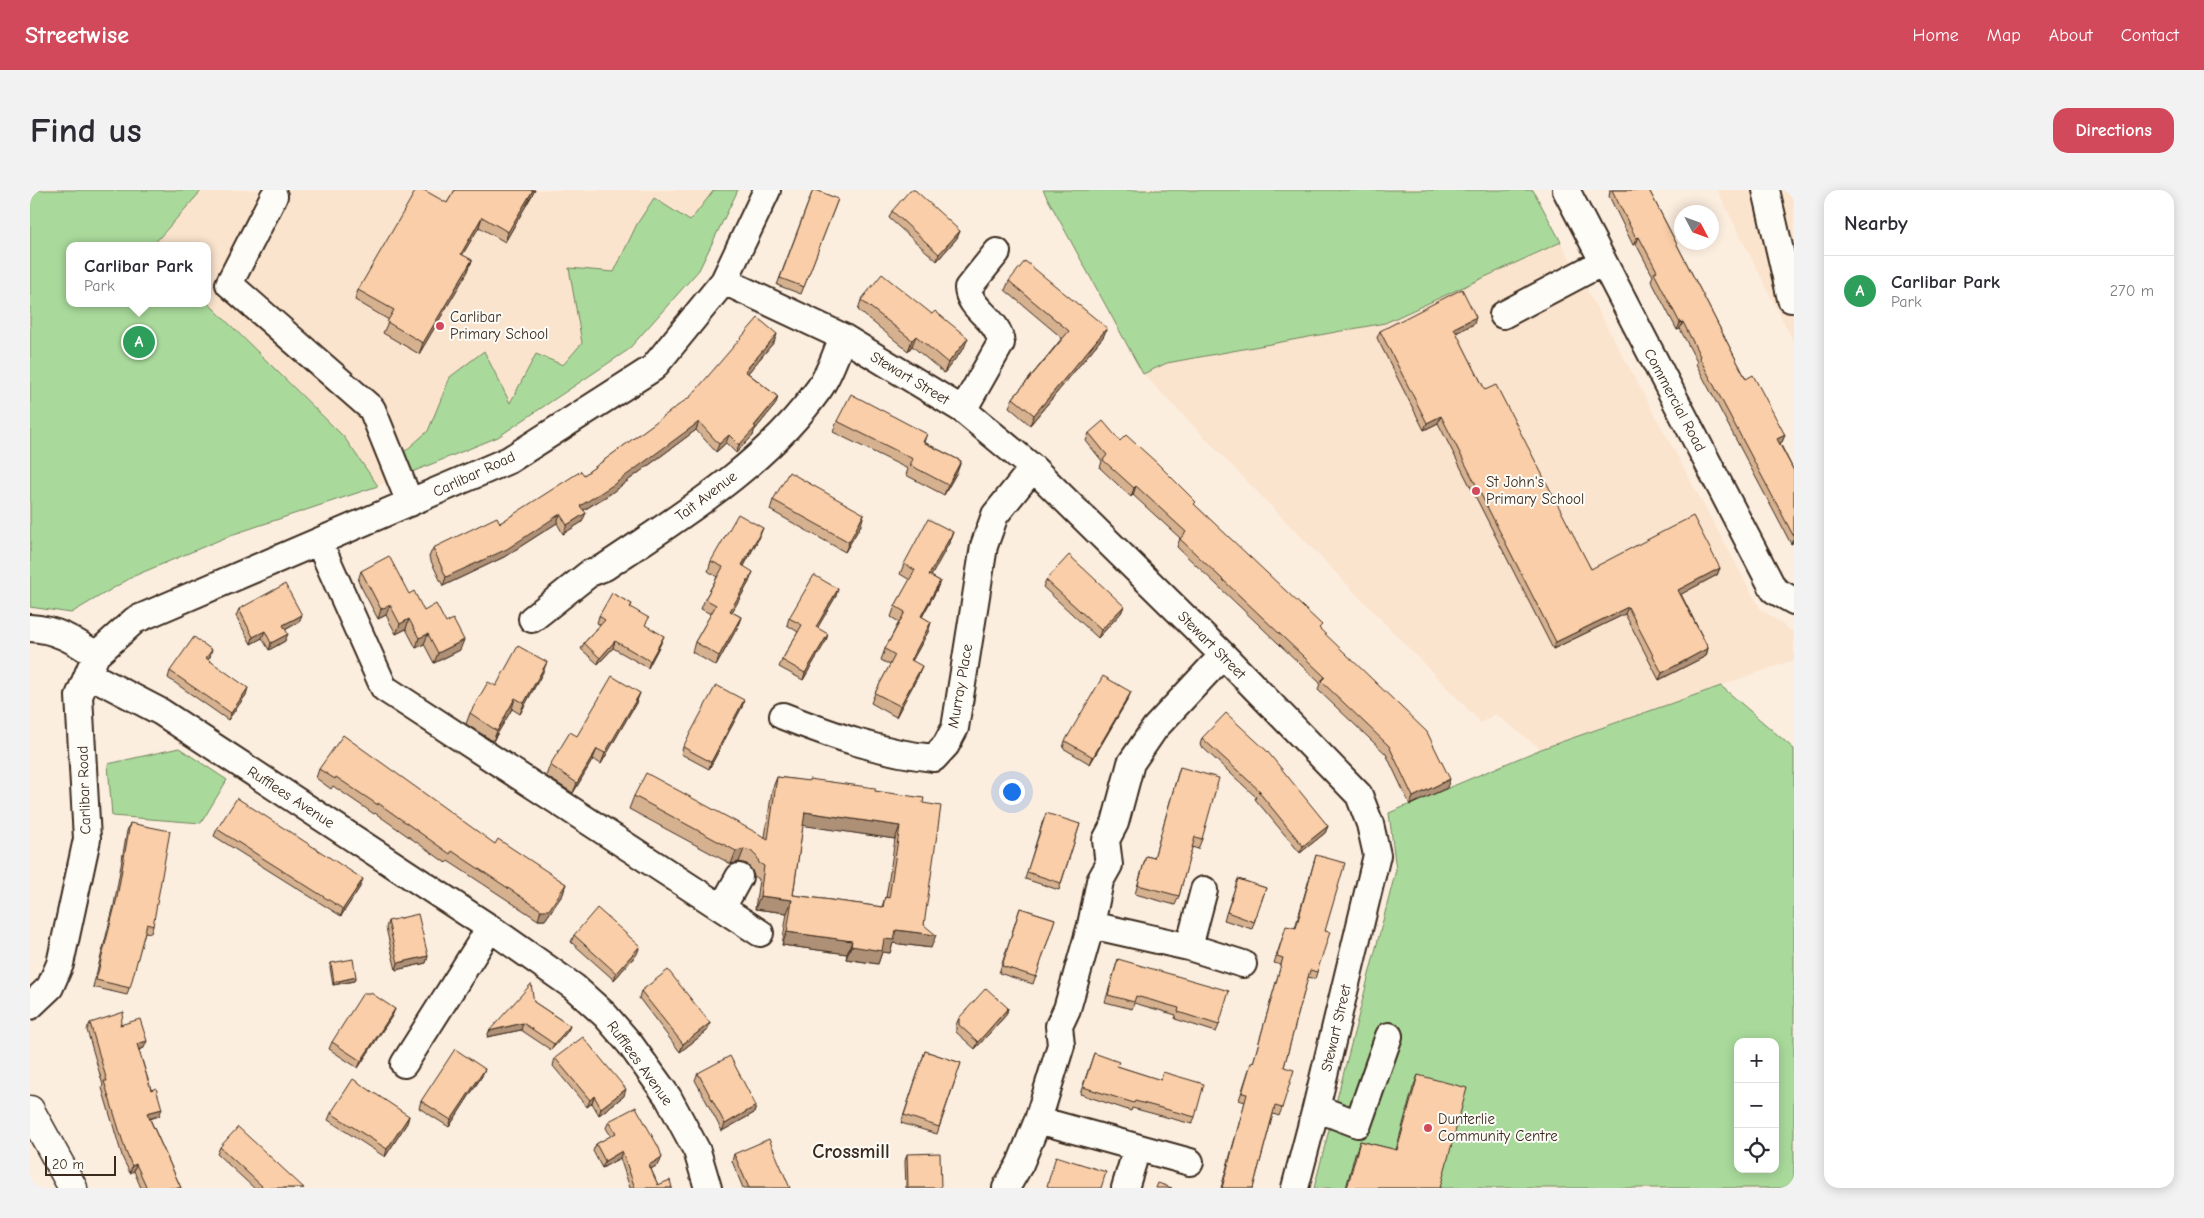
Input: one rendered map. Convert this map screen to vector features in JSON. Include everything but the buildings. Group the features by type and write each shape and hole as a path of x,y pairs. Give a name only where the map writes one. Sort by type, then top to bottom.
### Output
{"main road":[{"path":"30,1110 73,1188"}],"street":[{"name":"Carlibar Road","path":"30,1006 50,987 60,964 87,839 79,696 92,665 135,620 509,460 653,368 724,281 767,190"},
{"name":"Commercial Road","path":"1566,190 1774,590 1794,601"},
{"path":"1766,190 1792,300"},
{"path":"274,196 229,284 372,409 410,503"},
{"path":"963,410 1001,343 995,325 968,296 968,288 997,252"},
{"path":"1503,315 1603,262"},
{"name":"Stewart Street","path":"724,281 843,337 963,410 1033,468 1223,655 1359,795 1370,824 1377,855 1295,1188"},
{"name":"Tait Avenue","path":"532,619 590,573 605,567 713,494 774,443 821,387 843,337"},
{"name":"Murray Place","path":"783,716 847,740 934,758 946,745 955,728 984,546 995,516 1033,468"},
{"path":"319,542 384,688 760,933"},
{"path":"30,628 46,628 75,641 92,665"},
{"path":"1006,1188 1020,1164 1038,1120 1061,1044 1059,1026 1067,1009 1091,925 1100,881 1109,865 1106,840 1115,823 1131,762 1155,728 1223,655"},
{"name":"Rufflees Avenue","path":"92,665 490,928 574,987 605,1015 630,1044 668,1097 697,1151 708,1188"},
{"path":"722,908 739,877"},
{"path":"1189,948 1204,890"},
{"path":"1091,925 1189,948 1243,964"},
{"path":"404,1064 490,928"},
{"path":"1316,1108 1358,1124 1390,1036"},
{"path":"1038,1120 1137,1149 1190,1162"},
{"path":"1125,1188 1137,1149"}],"shaded area":[{"name":"Carlibar Primary School","path":"202,190 738,190 699,270 628,350 498,437 378,486 344,437 211,306 211,242 156,242"},
{"path":"1717,190 1794,190 1794,343"},
{"name":"St John's Primary School","path":"1561,242 1760,608 1794,633 1794,660 1541,749 1495,714 1481,723 1143,374 1167,363 1385,323"}],"green space":[{"path":"30,190 202,190 156,242 66,242 66,307 211,306 344,437 378,486 234,534 134,576 71,613 30,607"},
{"path":"714,190 738,190 699,270 628,350 498,437 412,472 403,453 428,431 450,377 484,351 510,403 536,354 563,365 582,343 569,268 614,272 637,224 654,198 690,221"},
{"path":"1043,190 1533,190 1561,242 1385,323 1167,363 1143,374"},
{"path":"1721,686 1794,749 1794,1188 1314,1188 1396,870 1389,813 1541,749"},
{"path":"179,748 227,780 201,823 112,816 108,764"}],"place":[{"name":"Carlibar Primary School","path":"440,326"},
{"name":"Carlibar Park","path":"139,342"},
{"name":"St John's Primary School","path":"1476,491"},
{"name":"Dunterlie Community Centre","path":"1428,1128"}],"district":[{"name":"Crossmill","path":"851,1151"}]}
